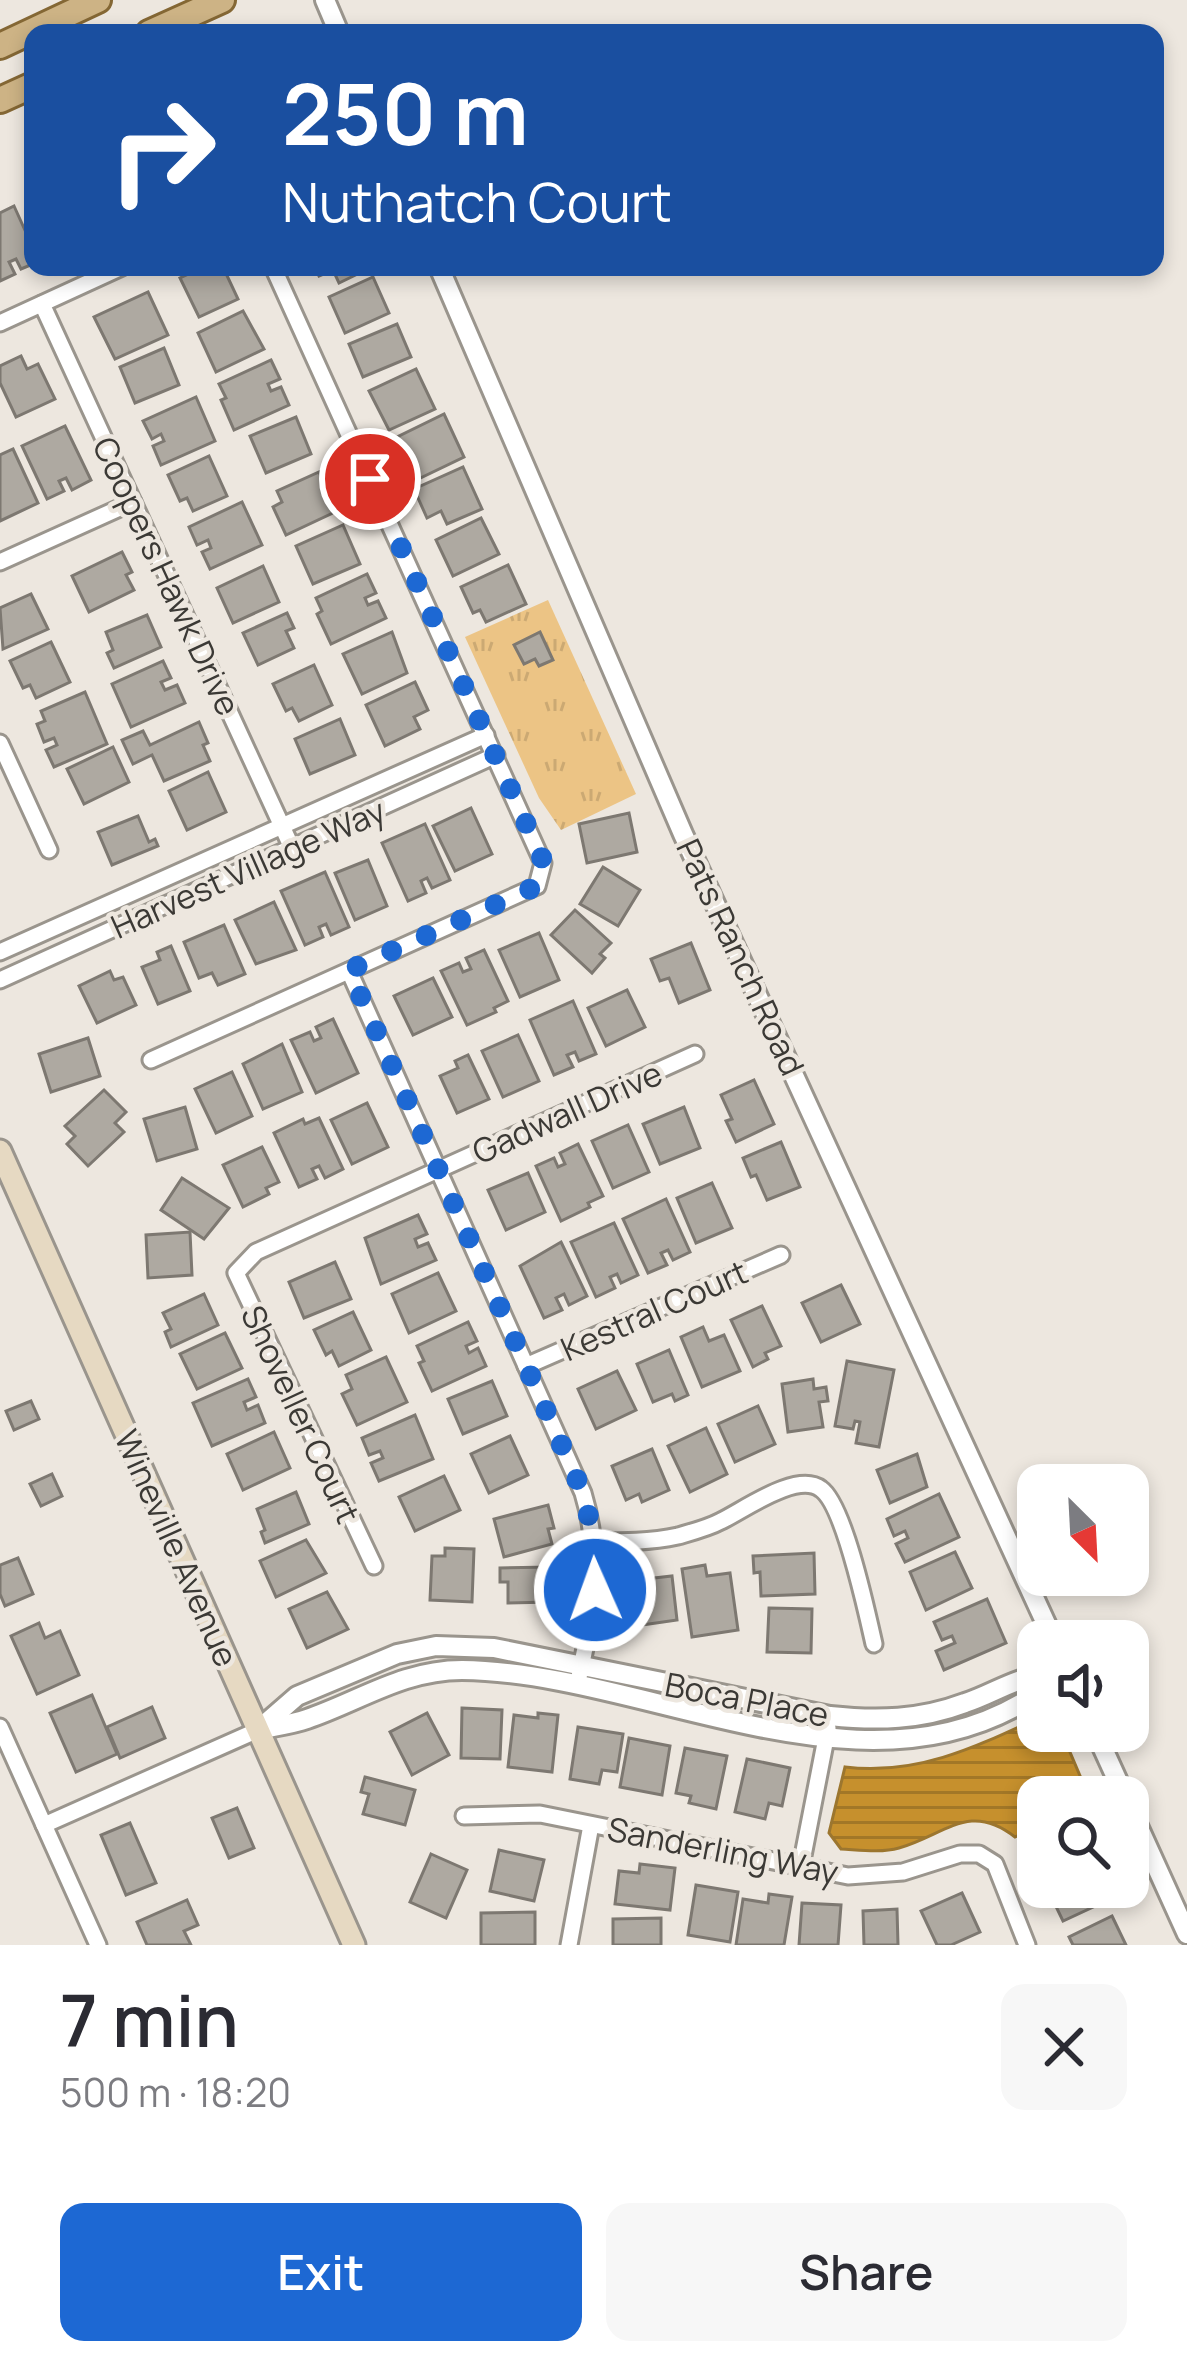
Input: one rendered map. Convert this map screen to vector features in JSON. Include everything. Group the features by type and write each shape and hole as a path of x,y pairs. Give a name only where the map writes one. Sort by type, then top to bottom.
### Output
{"main road":[{"path":"47,24 98,0"},
{"path":"169,24 222,0"},
{"name":"Wineville Avenue","path":"0,1151 354,1945"}],"street":[{"path":"0,323 103,276"},
{"path":"151,1060 537,886 544,863 277,276"},
{"name":"Pats Ranch Road","path":"443,276 683,834 1044,1620"},
{"name":"Coopers Hawk Drive","path":"42,304 292,848"},
{"path":"0,562 133,502"},
{"name":"Harvest Village Way","path":"0,952 486,734"},
{"path":"0,743 49,850"},
{"name":"Harvest Village Way","path":"0,980 496,755"},
{"path":"349,970 583,1493 595,1543 595,1590 579,1676"},
{"name":"Gadwall Drive","path":"438,1169 695,1054"},
{"name":"Shoveller Court","path":"374,1567 236,1273 256,1252 438,1169"},
{"name":"Kestral Court","path":"526,1366 781,1255"},
{"path":"595,1543 680,1535 720,1522 796,1484 814,1484 830,1497 853,1559 874,1644"},
{"name":"Boca Place","path":"44,1825 258,1730 306,1719 383,1684 418,1675 491,1671 579,1676 886,1742 951,1732 1017,1702"},
{"name":"Boca Place","path":"828,1726 906,1719 1017,1684"},
{"path":"801,1866 828,1726"},
{"path":"0,1727 98,1945"},
{"name":"Sanderling Way","path":"464,1816 540,1814 848,1876 927,1867 959,1854 980,1855 995,1864 1028,1945"},
{"path":"569,1945 591,1825"},
{"path":"1149,1851 1187,1934"}],"green space":[{"path":"548,600 636,794 561,830 539,798 465,637"}],"shaded area":[{"path":"1017,1727 1017,1752 1070,1752 1080,1776 1017,1776 1015,1837 999,1827 970,1821 899,1848 878,1851 841,1849 829,1833 845,1767 896,1767 968,1749"}],"building":[{"path":"14,206 24,228 24,268 16,259 9,262 15,274 0,281 0,213"},
{"path":"227,276 238,299 199,317 180,278"},
{"path":"373,277 389,313 345,333 329,297"},
{"path":"148,292 168,335 115,359 94,317"},
{"path":"243,311 264,349 216,372 198,333"},
{"path":"397,324 411,357 363,377 349,344"},
{"path":"164,348 179,385 135,403 120,367"},
{"path":"21,356 27,369 38,364 55,399 16,417 0,383 0,366"},
{"path":"271,360 280,379 268,384 271,391 281,387 289,405 234,430 219,384"},
{"path":"416,369 435,409 389,430 369,391"},
{"path":"196,397 215,441 161,465 153,446 164,441 161,434 152,439 143,421"},
{"path":"444,414 464,457 410,483 402,465 414,460 410,452 401,456 393,439"},
{"path":"296,417 311,454 266,473 250,436"},
{"path":"65,426 91,480 72,490 66,478 59,481 64,491 47,499 22,446"},
{"path":"13,449 38,503 0,521 0,455"},
{"path":"209,456 227,496 193,511 187,498 180,501 168,475"},
{"path":"463,467 482,509 447,524 441,511 427,518 414,489"},
{"path":"319,472 337,511 286,535 273,507 282,502 277,491"},
{"path":"242,502 262,545 210,569 202,552 211,548 208,540 197,545 189,527"},
{"path":"481,518 499,554 453,576 436,540"},
{"path":"343,525 360,564 313,584 296,546"},
{"path":"122,552 134,590 89,612 72,576"},
{"path":"508,565 526,604 486,622 480,610 473,613 461,587"},
{"path":"263,566 279,602 233,623 217,588"},
{"path":"367,574 376,593 365,598 368,605 378,601 386,618 331,644 317,614 322,611 316,598"},
{"path":"31,594 48,629 3,649 0,608"},
{"path":"287,613 294,628 286,631 294,648 258,665 243,633"},
{"path":"147,615 161,647 114,668 106,632"},
{"path":"392,632 407,673 362,694 343,654"},
{"path":"540,632 553,660 539,666 535,659 524,664 514,645"},
{"path":"51,642 70,682 36,698 30,685 23,688 10,661"},
{"path":"163,661 171,678 161,682 165,690 177,685 185,703 131,727 112,684"},
{"path":"314,665 332,705 299,721 292,708 286,711 273,684"},
{"path":"415,682 428,710 414,717 420,729 385,746 366,705"},
{"path":"85,692 107,744 54,767 46,750 57,745 54,738 44,742 37,724 45,721 41,711"},
{"path":"340,719 355,755 310,774 295,739"},
{"path":"199,722 210,761 164,781 152,755 133,764 122,740 143,731 150,745"},
{"path":"113,747 129,782 84,804 67,769"},
{"path":"208,772 226,812 187,830 169,791"},
{"path":"471,808 492,854 455,871 433,826"},
{"path":"629,813 637,852 587,863 579,824"},
{"path":"138,816 149,842 155,839 158,846 112,865 98,832"},
{"path":"425,824 450,880 432,888 427,878 421,881 426,893 408,901 382,843"},
{"path":"368,860 387,906 355,920 335,873"},
{"path":"603,867 640,890 618,926 580,904"},
{"path":"325,872 349,927 331,935 326,924 319,927 323,937 305,945 281,891"},
{"path":"274,902 296,950 256,964 235,920"},
{"path":"575,910 611,943 592,973 551,935"},
{"path":"224,925 245,974 218,985 212,973 199,978 184,942"},
{"path":"539,933 559,980 520,997 499,950"},
{"path":"691,943 710,990 679,1003 669,978 660,981 651,959"},
{"path":"171,946 190,991 158,1004 142,967 160,960 157,952"},
{"path":"484,950 508,1001 467,1025 441,971 459,963 463,972 471,969 466,958"},
{"path":"110,971 114,980 123,977 136,1005 97,1023 79,986"},
{"path":"433,978 452,1017 413,1035 394,996"},
{"path":"627,990 645,1027 606,1046 588,1008"},
{"path":"573,1001 596,1054 579,1061 575,1052 567,1055 573,1067 554,1075 530,1020"},
{"path":"333,1019 358,1073 316,1093 291,1040 310,1032 314,1041 321,1038 316,1027"},
{"path":"518,1035 539,1081 503,1097 482,1051"},
{"path":"88,1038 100,1076 51,1092 39,1054"},
{"path":"282,1044 302,1092 263,1109 243,1064"},
{"path":"468,1055 489,1099 457,1113 440,1076 458,1068 455,1061"},
{"path":"232,1072 252,1116 216,1133 195,1089"},
{"path":"754,1080 774,1124 736,1142 721,1095"},
{"path":"104,1090 126,1112 115,1123 124,1132 88,1166 67,1144 75,1136 65,1126"},
{"path":"367,1103 388,1147 352,1164 331,1120"},
{"path":"185,1107 197,1149 157,1161 144,1119"},
{"path":"684,1107 700,1148 660,1164 643,1124"},
{"path":"319,1118 343,1169 325,1178 319,1166 312,1169 317,1179 299,1187 274,1133 303,1119 305,1124"},
{"path":"628,1125 649,1172 613,1188 592,1141"},
{"path":"781,1142 800,1187 767,1200 743,1158"},
{"path":"578,1144 603,1196 561,1221 536,1166 554,1158 558,1167 565,1164 560,1153"},
{"path":"262,1147 279,1182 266,1188 269,1194 243,1207 223,1165"},
{"path":"528,1173 545,1212 506,1230 488,1190"},
{"path":"182,1178 229,1208 204,1239 161,1210"},
{"path":"712,1183 732,1228 696,1243 677,1198"},
{"path":"666,1199 690,1252 673,1260 668,1250 661,1253 667,1265 648,1273 623,1219"},
{"path":"418,1215 427,1234 415,1239 418,1247 428,1243 436,1260 381,1284 365,1238"},
{"path":"614,1223 638,1275 621,1283 617,1274 610,1277 615,1288 596,1297 571,1242"},
{"path":"190,1232 192,1275 148,1278 146,1235"},
{"path":"561,1242 587,1296 569,1305 564,1294 556,1298 562,1310 544,1318 520,1266"},
{"path":"335,1262 351,1299 304,1318 289,1282"},
{"path":"438,1273 456,1311 409,1333 392,1294"},
{"path":"841,1285 860,1324 821,1342 802,1303"},
{"path":"204,1294 218,1325 171,1347 165,1332 171,1329 163,1313"},
{"path":"762,1306 781,1346 765,1353 768,1359 753,1367 731,1320"},
{"path":"353,1312 371,1350 339,1366 332,1351 326,1355 314,1330"},
{"path":"468,1322 477,1341 466,1346 469,1353 478,1348 486,1366 432,1391 417,1346"},
{"path":"703,1327 709,1341 724,1335 740,1371 702,1387 681,1337"},
{"path":"225,1333 242,1368 197,1389 180,1354"},
{"path":"669,1350 688,1395 675,1401 672,1394 653,1402 637,1364"},
{"path":"386,1357 407,1402 357,1425 342,1394 352,1389 346,1375"},
{"path":"847,1361 894,1370 879,1447 856,1443 860,1422 855,1421 853,1429 835,1426"},
{"path":"617,1371 636,1410 596,1429 578,1389"},
{"path":"248,1379 256,1397 244,1402 247,1410 258,1405 265,1423 212,1446 193,1403"},
{"path":"813,1379 814,1389 826,1387 828,1401 819,1402 823,1427 788,1432 782,1384"},
{"path":"492,1381 507,1416 463,1434 448,1399"},
{"path":"31,1401 39,1419 14,1430 6,1411"},
{"path":"758,1406 775,1444 735,1462 718,1424"},
{"path":"415,1415 433,1459 379,1481 371,1463 383,1458 380,1451 369,1455 362,1438"},
{"path":"706,1428 727,1474 690,1492 668,1446"},
{"path":"274,1432 290,1468 243,1490 227,1454"},
{"path":"510,1436 528,1475 489,1493 471,1454"},
{"path":"652,1449 669,1490 642,1502 639,1494 626,1500 612,1466"},
{"path":"917,1454 927,1487 890,1503 877,1470"},
{"path":"52,1474 62,1496 41,1506 30,1484"},
{"path":"444,1476 460,1510 415,1531 399,1497"},
{"path":"296,1492 309,1524 265,1543 257,1509"},
{"path":"939,1494 959,1537 905,1562 896,1544 908,1538 905,1531 894,1536 887,1519"},
{"path":"548,1505 554,1528 548,1529 552,1544 504,1557 494,1519"},
{"path":"306,1540 326,1573 276,1597 260,1561"},
{"path":"445,1548 474,1549 472,1602 430,1600 432,1556 445,1556"},
{"path":"955,1552 972,1588 926,1610 910,1572"},
{"path":"814,1553 815,1594 761,1596 760,1572 754,1573 753,1556"},
{"path":"18,1558 33,1594 5,1606 0,1565"},
{"path":"705,1565 707,1576 730,1573 738,1630 692,1637 682,1569"},
{"path":"550,1567 550,1602 508,1603 508,1582 500,1582 500,1568"},
{"path":"672,1576 677,1620 642,1625 636,1580"},
{"path":"327,1592 348,1629 307,1648 289,1609"},
{"path":"987,1599 1006,1643 944,1670 936,1651 955,1643 952,1636 942,1640 934,1622"},
{"path":"769,1608 812,1609 811,1653 767,1652"},
{"path":"39,1623 45,1638 60,1631 79,1675 37,1694 11,1636"},
{"path":"92,1695 117,1754 76,1772 50,1713"},
{"path":"152,1707 165,1738 120,1758 107,1727"},
{"path":"462,1708 502,1710 500,1759 461,1758"},
{"path":"427,1713 449,1755 412,1775 390,1732"},
{"path":"538,1713 558,1715 552,1772 508,1767 514,1715 538,1718"},
{"path":"578,1727 623,1734 617,1772 602,1770 599,1784 570,1779"},
{"path":"629,1738 670,1746 662,1795 620,1787"},
{"path":"685,1748 727,1756 716,1809 689,1803 691,1796 676,1793"},
{"path":"747,1759 790,1768 782,1806 769,1803 765,1819 735,1812"},
{"path":"365,1777 415,1790 405,1825 363,1814 369,1794 361,1792"},
{"path":"237,1808 254,1848 229,1858 212,1818"},
{"path":"130,1823 156,1883 126,1895 101,1835"},
{"path":"499,1850 544,1860 534,1901 490,1891"},
{"path":"431,1854 467,1870 446,1918 410,1902"},
{"path":"640,1864 675,1868 670,1910 615,1904 619,1871 639,1873"},
{"path":"696,1885 738,1892 730,1942 688,1935"},
{"path":"962,1893 980,1932 951,1945 937,1945 921,1911"},
{"path":"769,1894 792,1897 784,1945 736,1945 743,1899 768,1903"},
{"path":"187,1900 198,1925 184,1931 191,1945 147,1945 137,1922"},
{"path":"802,1903 841,1905 838,1945 799,1945"},
{"path":"1057,1908 1091,1908 1063,1921"},
{"path":"897,1909 898,1945 864,1945 863,1911"},
{"path":"535,1912 535,1945 481,1945 481,1913"},
{"path":"1112,1916 1126,1945 1073,1945 1069,1937"},
{"path":"661,1918 661,1945 613,1945 613,1919"}],"route":[{"path":"370,479 544,863 537,886 349,970 583,1493 595,1543 595,1590"}]}
